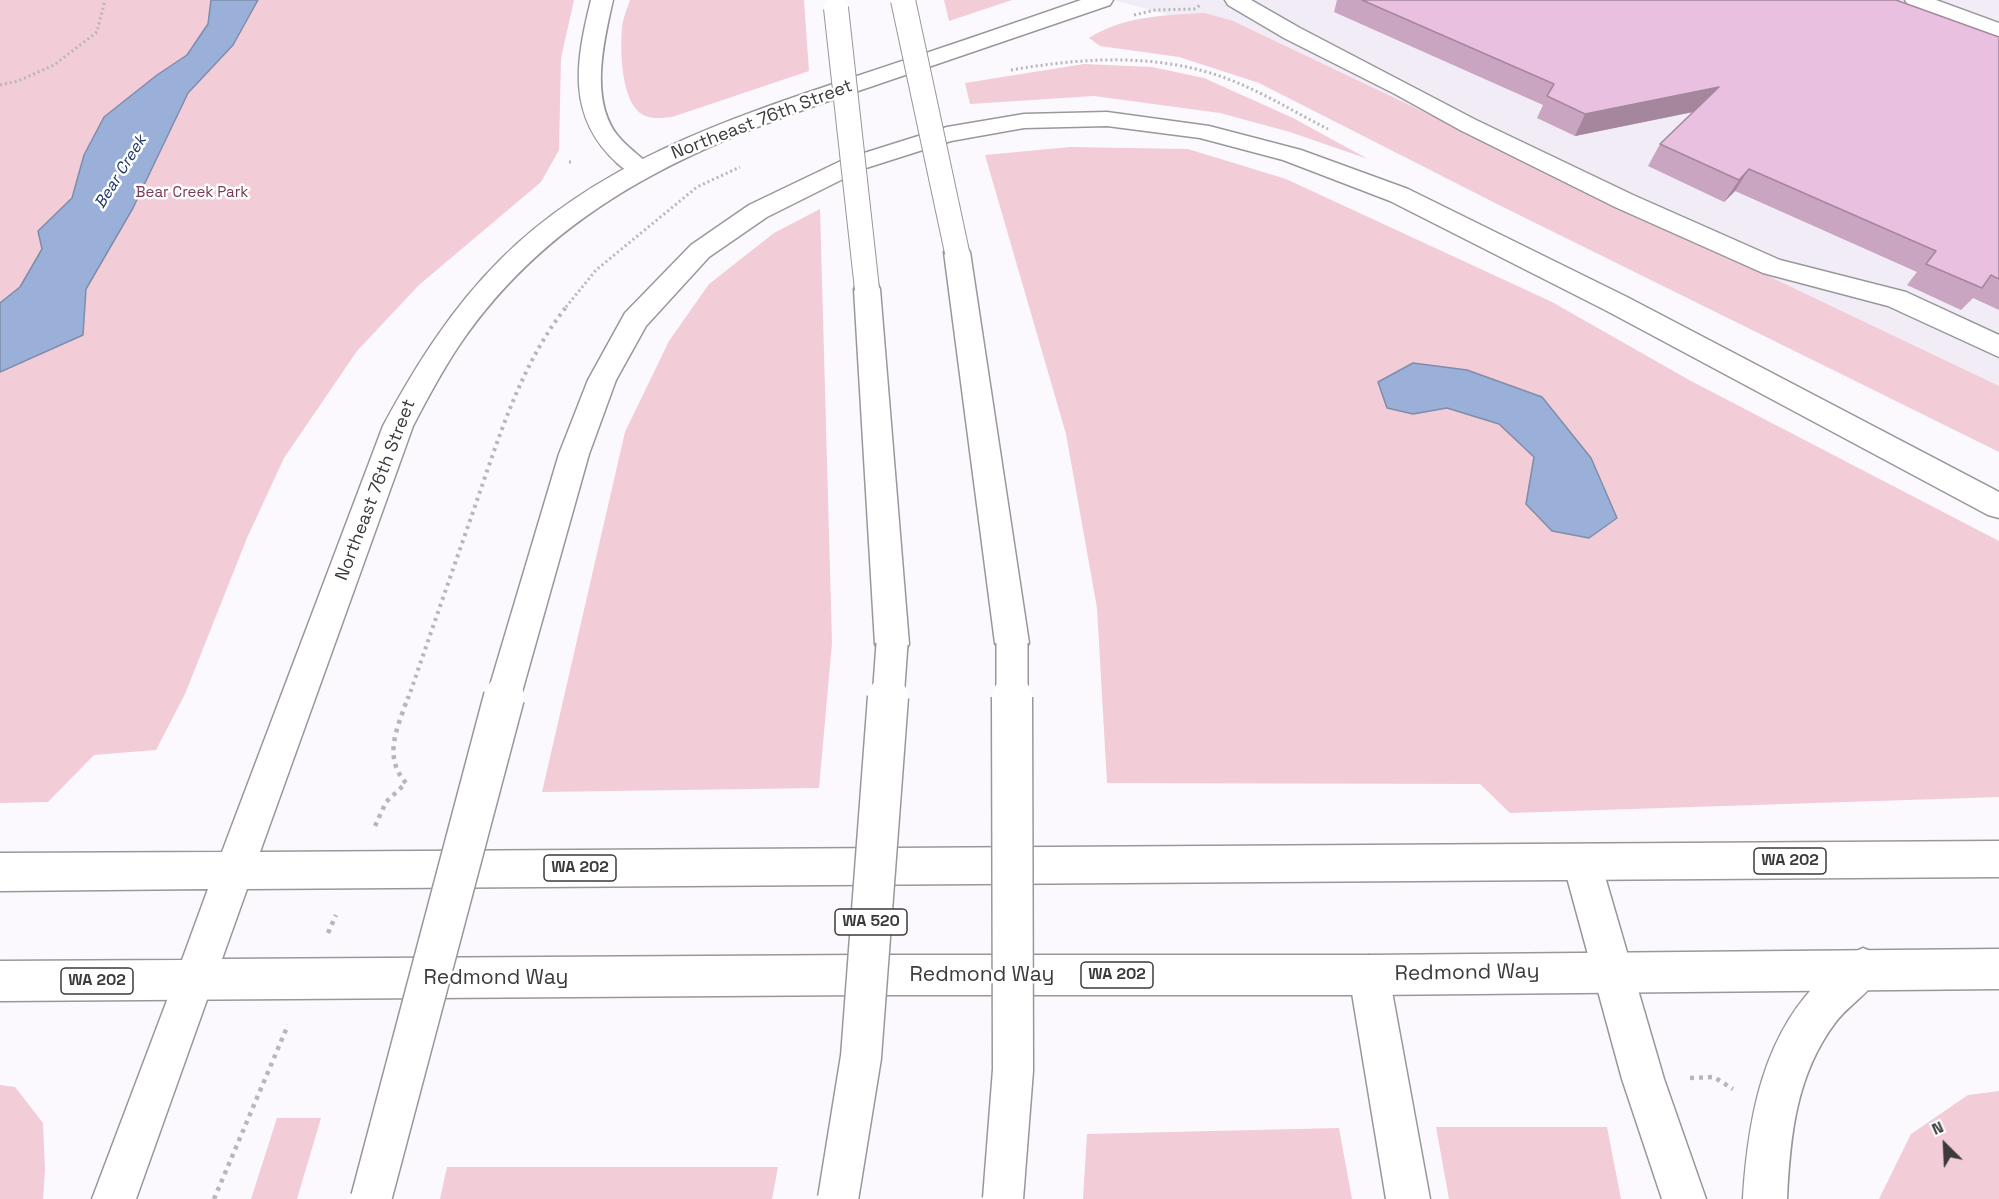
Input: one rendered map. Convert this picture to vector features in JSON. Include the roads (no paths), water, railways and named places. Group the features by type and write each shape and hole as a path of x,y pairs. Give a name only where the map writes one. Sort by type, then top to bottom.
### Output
{"main road":[{"path":"602,0 592,39 591,69 596,116 607,139 640,170"},
{"path":"903,0 957,252 1012,643 1013,1070 1003,1199"},
{"name":"Northeast 76th Street","path":"114,1199 398,426 426,372 460,321 508,268 570,214 671,153 750,120 1102,0"},
{"path":"1236,0 1292,33 1403,88 1468,125 1624,201 1772,267 1896,299 1999,347"},
{"path":"1916,0 1999,30"},
{"name":"WA 520","path":"836,4 867,289 892,644 861,1057 838,1199"},
{"path":"371,1199 505,692 574,454 602,380 634,320 700,251 758,211 854,164 947,134 1024,121 1107,119 1201,131 1292,155 1398,195 1617,304 1999,506"},
{"name":"WA 202","path":"0,872 1999,860"},
{"path":"1582,863 1643,1079 1684,1199"},
{"path":"1765,1199 1767,1146 1772,1113 1798,1042 1822,1007 1863,968"},
{"name":"Redmond Way","path":"0,981 865,975 1369,975 1612,970 1999,969"},
{"path":"1369,975 1408,1199"}],"water":[{"name":"Bear Creek","path":"211,0 258,0 233,45 188,93 133,208 86,289 83,335 0,372 0,303 20,287 42,249 38,231 72,198 84,155 104,117 157,75 187,55 208,24"},
{"path":"1413,363 1467,370 1542,397 1591,458 1617,518 1589,538 1552,531 1526,504 1534,457 1499,424 1447,408 1413,414 1387,408 1378,382"}],"park label":[{"name":"Bear Creek Park","path":"192,193"}]}
